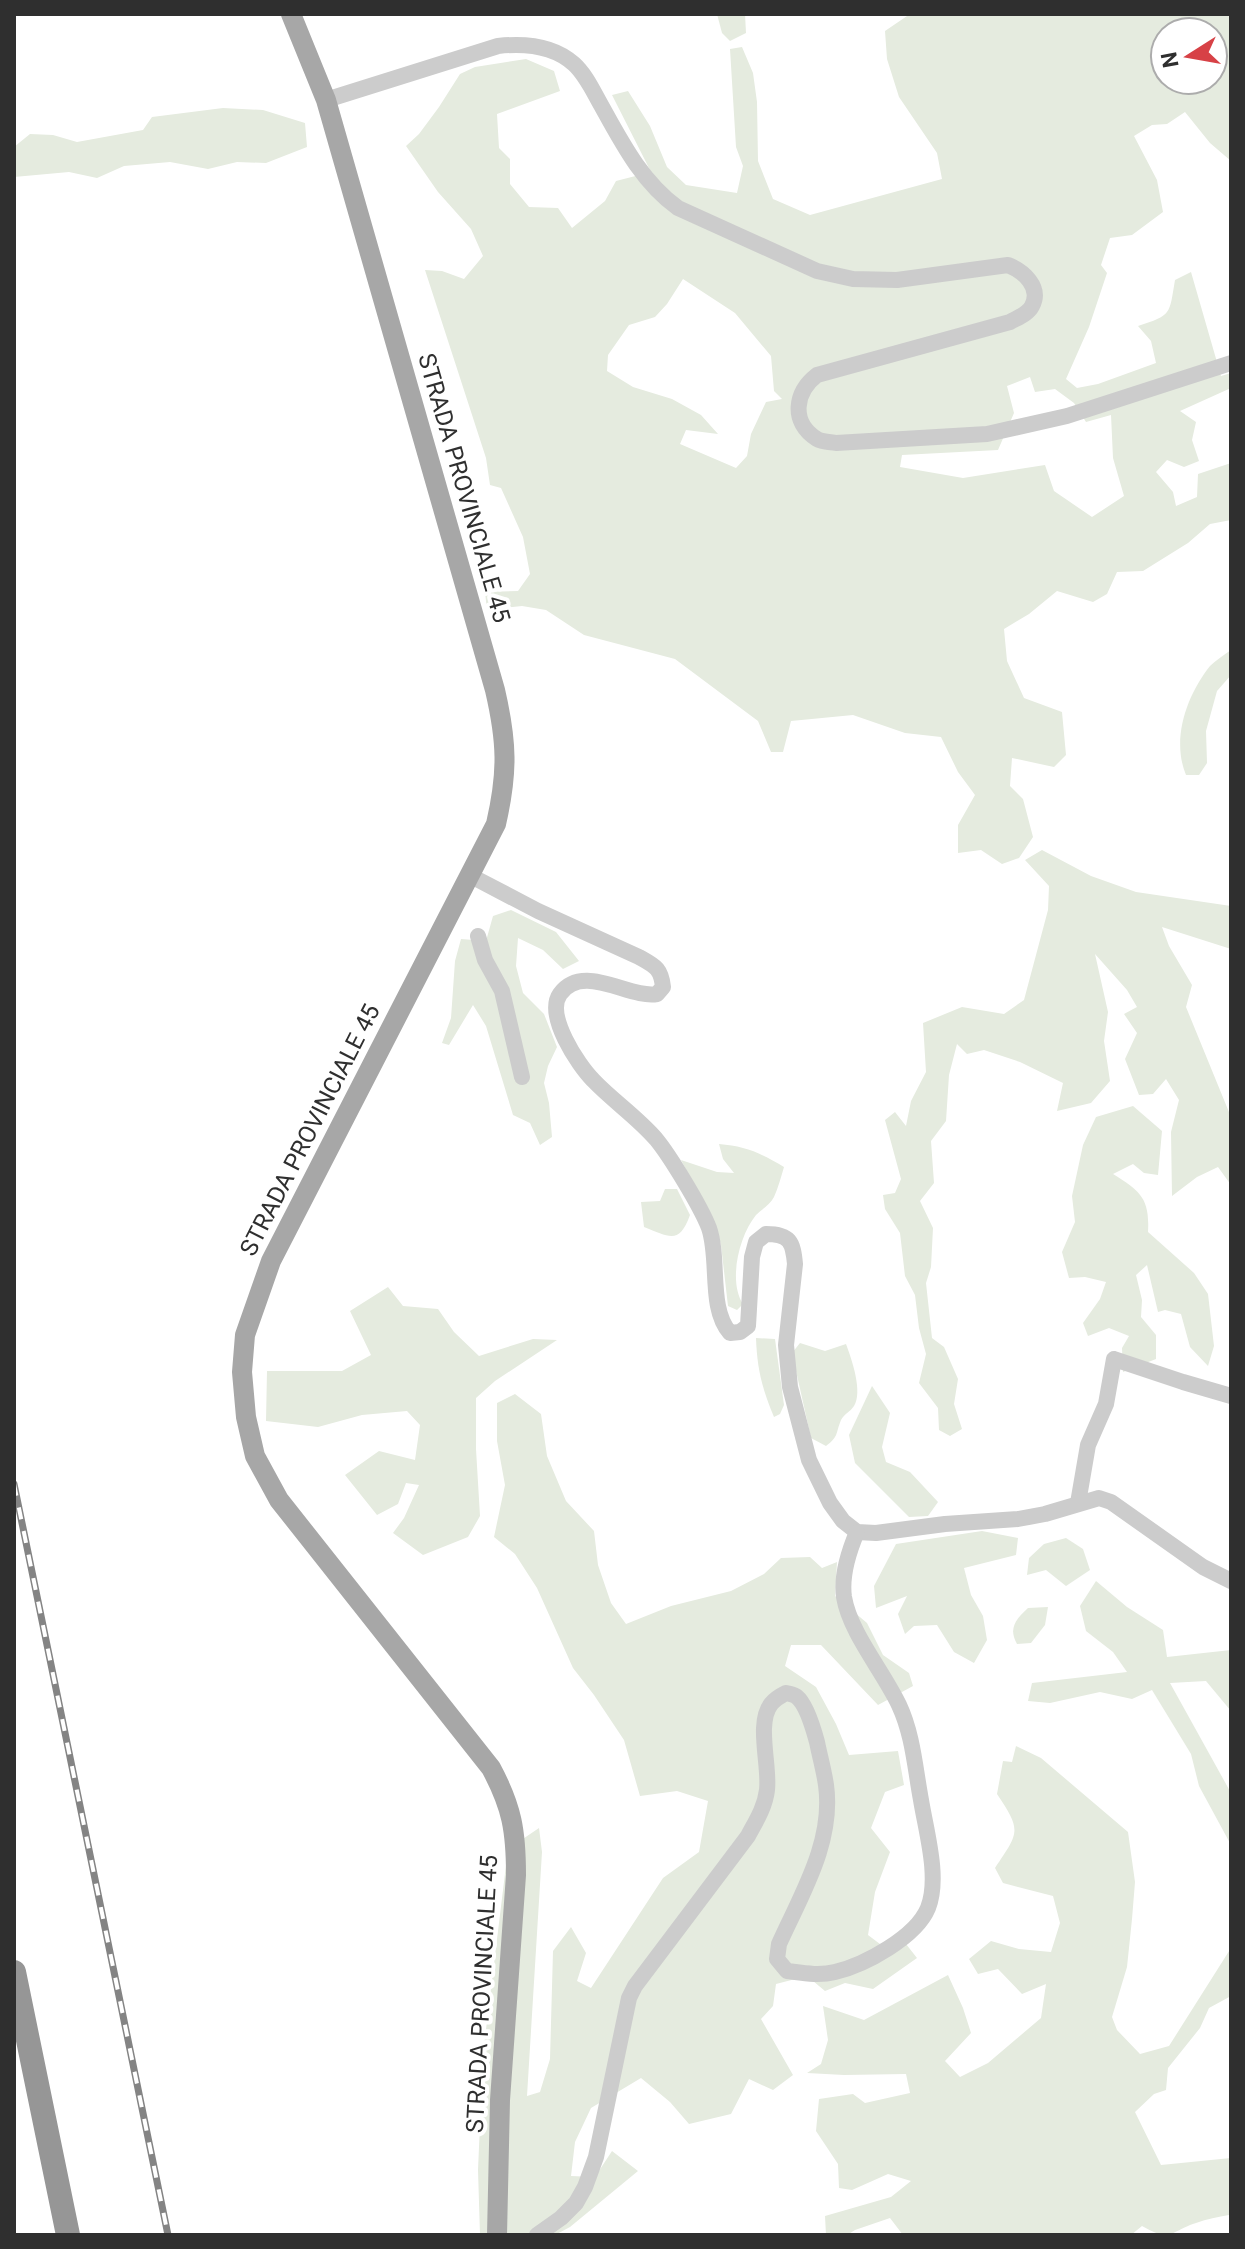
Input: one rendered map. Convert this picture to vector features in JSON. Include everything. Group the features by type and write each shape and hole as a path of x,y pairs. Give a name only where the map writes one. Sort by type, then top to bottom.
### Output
{"highway":[{"path":"14,1972 68,2235"}],"main road":[{"name":"STRADA PROVINCIALE 45","path":"291,14 326,100 486,660 503,726 506,757 496,824 271,1261 245,1335 242,1372 246,1417 255,1456 279,1500 491,1768 504,1791 516,1840 516,1875 500,2100 497,2235"}],"street":[{"path":"326,100 498,46 522,44 542,47 572,62 583,73 625,148 663,197 678,208 817,271 853,279 897,280 1008,265 1022,270 1031,280 1034,294 1032,306 1010,322 817,375 805,384 798,410 804,425 818,440 836,443 987,434 1067,416 1231,363"},
{"path":"471,876 538,911 639,957 655,966 662,976 663,987 657,994 647,996 603,982 580,981 559,995 556,1006 559,1025 591,1079 656,1139 690,1193 708,1227 714,1251 719,1312 730,1333 740,1332 748,1326 752,1257 756,1242 766,1234 780,1234 790,1240 795,1264 786,1345 793,1400 809,1460 830,1503 843,1521 857,1532 876,1533 1018,1519 1099,1498 1111,1502 1203,1567 1231,1581"},
{"path":"478,936 485,960 502,991 522,1077"},
{"path":"1078,1503 1088,1445 1106,1404 1114,1359 1231,1396"},
{"path":"537,2235 576,2203 589,2177 596,2157 629,1998 635,1986 748,1836 761,1811 768,1773 765,1723 768,1707 775,1699 786,1693 797,1697 808,1713 827,1786 825,1837 779,1944 777,1959 787,1971 815,1974 836,1972 875,1956 905,1938 919,1924 929,1907 933,1873 913,1747 900,1708 851,1621 844,1595 848,1553 857,1532"}],"shaded area":[{"path":"717,14 745,14 746,33 730,41 722,33"},
{"path":"910,14 1231,14 1231,161 1210,143 1185,112 1167,124 1152,125 1134,136 1157,180 1163,212 1132,235 1110,238 1101,265 1107,273 1089,327 1066,379 1077,388 1098,384 1156,363 1151,341 1138,326 1167,312 1175,280 1191,272 1221,376 1231,373 1231,388 1180,411 1196,422 1192,440 1199,461 1184,467 1167,460 1156,472 1173,492 1176,506 1197,497 1198,474 1231,463 1231,520 1210,524 1188,543 1143,571 1117,572 1107,594 1093,602 1057,591 1004,629 1007,661 1024,698 1062,712 1066,755 1054,767 1012,758 1010,786 1023,799 1033,837 1019,858 1002,864 981,850 958,853 958,825 975,795 958,772 941,737 905,733 853,715 791,721 783,752 771,752 758,721 675,659 584,635 546,610 522,606 487,610 485,592 518,591 530,574 523,537 501,488 490,485 486,458 425,270 442,271 464,279 483,256 471,229 438,192 406,146 419,134 460,74 475,67 526,59 554,71 560,91 497,114 499,148 510,159 510,184 529,207 558,208 572,228 605,201 616,181 651,172 612,95 628,91 650,126 667,167 686,185 737,193 743,166 736,147 730,49 742,47 753,73 758,161 773,199 810,215 942,179 937,153 899,97 887,59 885,31","holes":["683,279 735,313 771,356 774,391 782,399 766,402 751,434 747,456 736,468 680,444 686,430 718,434 701,415 672,399 633,387 607,371 608,355 629,325 655,317","1030,377 1035,392 1055,389 1074,403 1086,422 1111,415 1113,458 1124,496 1092,517 1054,491 1045,465 963,478 900,467 902,455 998,450 1014,413 1007,386"]},
{"path":"223,108 263,110 305,123 307,147 266,163 237,162 208,169 170,162 124,166 97,178 69,172 14,177 14,147 30,134 53,135 77,142 143,130 152,117"},
{"path":"1231,650 1231,675 1217,691 1206,731 1207,763 1199,775 1186,775 1180,747 1188,704 1210,666"},
{"path":"1042,850 1091,876 1136,892 1231,906 1231,949 1162,927 1169,946 1192,985 1186,1007 1231,1117 1231,1185 1218,1167 1197,1177 1172,1196 1171,1132 1179,1100 1166,1079 1153,1094 1139,1095 1125,1059 1137,1033 1124,1014 1137,1007 1127,990 1095,954 1108,1012 1104,1041 1110,1081 1091,1103 1057,1111 1063,1083 1020,1062 984,1050 967,1054 957,1044 949,1075 946,1121 931,1141 934,1183 920,1201 933,1228 931,1267 926,1283 932,1338 944,1347 958,1379 954,1404 962,1429 950,1436 939,1430 938,1408 919,1383 926,1354 915,1295 905,1276 900,1233 885,1209 883,1195 895,1193 901,1179 885,1120 895,1112 906,1126 911,1101 926,1072 923,1023 962,1007 1004,1014 1024,1000 1048,910 1049,886 1025,860"},
{"path":"511,910 556,932 579,961 563,969 543,950 518,938 516,966 523,993 544,1014 557,1047 544,1083 552,1137 540,1145 530,1123 513,1115 486,1026 473,1005 449,1045 442,1043 451,1018 455,961 461,939 486,941 493,916"},
{"path":"1133,1106 1162,1131 1158,1175 1144,1173 1133,1164 1113,1174 1130,1185 1145,1203 1148,1232 1194,1273 1208,1294 1214,1346 1208,1366 1190,1347 1181,1314 1165,1310 1158,1312 1147,1265 1136,1275 1142,1300 1141,1317 1156,1335 1156,1359 1123,1372 1122,1348 1129,1336 1109,1328 1088,1336 1083,1323 1100,1299 1106,1282 1085,1277 1069,1278 1062,1252 1075,1222 1072,1196 1083,1145 1096,1117"},
{"path":"719,1144 753,1151 784,1167 774,1197 756,1215 740,1246 736,1283 743,1304 737,1310 728,1306 716,1226 681,1160 717,1172 734,1173 723,1159"},
{"path":"665,1189 677,1189 690,1215 682,1231 673,1236 644,1227 641,1202 660,1201"},
{"path":"388,1287 403,1306 438,1309 454,1332 479,1356 533,1339 557,1340 495,1381 476,1398 480,1516 468,1537 423,1555 393,1533 404,1518 419,1485 406,1483 398,1504 377,1515 345,1475 379,1451 415,1460 420,1425 407,1411 362,1415 318,1427 266,1421 267,1371 342,1371 371,1355 350,1311"},
{"path":"756,1338 775,1339 784,1405 780,1414 774,1417 761,1378"},
{"path":"800,1343 825,1351 846,1344 854,1367 856,1400 841,1420 835,1437 826,1446 811,1438 792,1353"},
{"path":"872,1386 890,1413 882,1447 886,1462 910,1472 938,1502 928,1516 909,1517 855,1463 849,1435"},
{"path":"515,1394 541,1414 547,1456 566,1501 594,1531 598,1565 611,1603 626,1624 671,1606 731,1591 764,1574 781,1558 810,1557 822,1568 837,1562 835,1596 867,1623 883,1655 909,1673 913,1686 878,1705 821,1645 791,1645 785,1666 816,1687 849,1755 898,1751 904,1785 885,1792 871,1828 890,1852 875,1892 868,1935 892,1953 906,1944 917,1958 873,1989 845,1983 825,1991 807,1976 776,1984 773,2006 761,2019 793,2075 773,2090 749,2079 731,2114 689,2124 670,2102 641,2078 591,2108 575,2142 571,2176 595,2177 612,2151 638,2171 570,2227 555,2235 480,2235 478,2170 483,2054 508,1849 539,1828 542,1852 527,2096 540,2092 550,2059 553,1951 571,1927 586,1953 577,1981 591,1988 663,1878 699,1852 708,1801 677,1791 640,1796 624,1740 573,1668 537,1588 515,1554 494,1537 505,1485 497,1441 497,1403"},
{"path":"982,1531 1018,1538 1016,1555 964,1568 971,1595 983,1616 987,1640 974,1663 954,1652 937,1625 914,1626 905,1634 898,1614 907,1596 876,1608 874,1586 896,1544"},
{"path":"1066,1538 1083,1549 1090,1570 1066,1586 1046,1570 1027,1575 1029,1558 1044,1544"},
{"path":"1096,1581 1127,1607 1163,1630 1167,1657 1231,1650 1231,1711 1206,1681 1170,1683 1231,1793 1231,1845 1199,1786 1191,1754 1152,1690 1132,1699 1100,1692 1050,1703 1028,1701 1032,1683 1127,1672 1113,1652 1086,1631 1080,1606"},
{"path":"1048,1607 1045,1625 1031,1643 1017,1644 1013,1628 1020,1616 1028,1608"},
{"path":"1016,1746 1041,1758 1128,1832 1135,1882 1132,1919 1127,1967 1112,2017 1117,2030 1140,2054 1169,2046 1231,1948 1231,1996 1209,2008 1200,2028 1168,2068 1166,2090 1154,2094 1135,2112 1161,2165 1231,2158 1231,2220 1229,2215 1212,2218 1165,2235 1142,2226 1131,2235 903,2235 890,2218 847,2235 826,2235 825,2216 891,2197 911,2181 888,2174 852,2190 839,2188 838,2164 816,2131 819,2099 853,2094 865,2103 910,2093 906,2074 807,2073 821,2064 828,2040 823,2006 864,2020 948,1975 971,2033 945,2061 960,2077 988,2063 1041,2018 1046,1984 1022,1994 998,1969 978,1974 969,1959 991,1941 1019,1949 1051,1952 1060,1923 1053,1896 1003,1883 995,1868 1013,1839 1014,1824 997,1794 1003,1761 1012,1762"}],"railway":[{"path":"14,1484 168,2235"}]}
